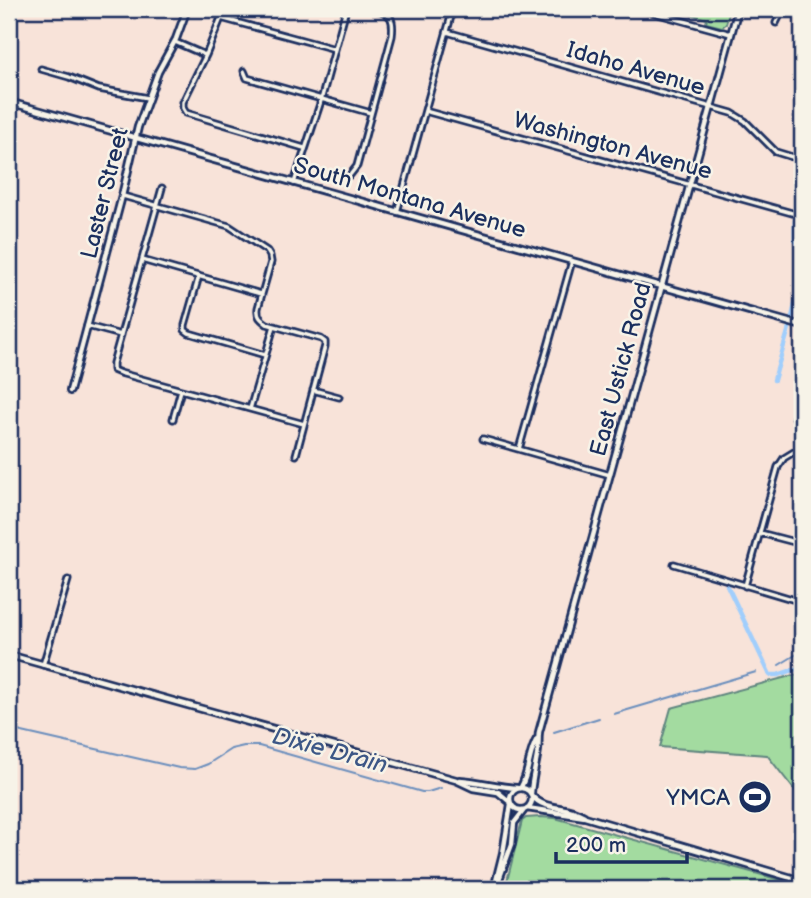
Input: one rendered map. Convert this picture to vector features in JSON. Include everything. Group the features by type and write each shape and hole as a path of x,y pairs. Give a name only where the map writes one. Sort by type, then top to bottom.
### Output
{"main road":[{"name":"Laster Street","path":"70,391 136,138 158,72 175,42 187,9"},
{"name":"East Ustick Road","path":"532,794 538,739 738,9"},
{"name":"South Montana Avenue","path":"9,102 802,326"},
{"path":"9,655 456,780 472,788 498,792 516,808 584,817 802,881"},
{"name":"East Ustick Road","path":"520,787 527,776 531,749 538,739"},
{"path":"456,780 527,789 542,805 575,811 584,817"},
{"path":"495,889 505,844 511,793 520,787"},
{"path":"495,889 509,856 514,823 531,804 532,794"}],"street":[{"path":"293,183 321,99 346,9"},
{"path":"350,176 357,166 392,36 393,24 389,15 375,9"},
{"path":"397,212 453,9"},
{"path":"640,9 731,34"},
{"path":"776,23 783,9"},
{"path":"304,148 186,113 183,102 221,18 335,50"},
{"name":"Idaho Avenue","path":"447,32 732,113 746,121 776,152 802,160"},
{"path":"175,42 206,55"},
{"path":"41,69 99,89 148,99"},
{"path":"244,71 247,78 371,113"},
{"name":"Washington Avenue","path":"425,111 792,213"},
{"path":"162,188 113,370 304,424"},
{"path":"122,196 229,226 267,251 271,262 257,314 261,320 274,326 325,342 296,455"},
{"path":"142,260 262,294"},
{"path":"519,449 572,261"},
{"path":"199,276 185,330 265,355"},
{"path":"87,326 121,335"},
{"path":"250,409 274,326"},
{"path":"173,419 181,390"},
{"path":"313,390 339,397"},
{"path":"795,417 802,431"},
{"path":"483,439 610,475"},
{"path":"745,586 778,467 784,458 802,447"},
{"path":"760,533 802,544"},
{"path":"674,564 802,602"},
{"path":"43,665 68,580"}],"green space":[{"path":"671,9 730,9 726,24 722,27 706,23 707,19"},
{"path":"802,673 802,766 796,792 767,755 660,747 671,708"},
{"path":"540,817 555,818 802,886 802,889 505,889 522,821"}],"waterway":[{"path":"795,221 795,240 802,256"},
{"path":"792,317 802,276"},
{"path":"774,380 789,328"},
{"path":"727,585 770,675 802,667"},
{"name":"Dixie Drain","path":"779,665 802,651"},
{"name":"Dixie Drain","path":"614,714 756,672"},
{"name":"Dixie Drain","path":"554,732 599,718"},
{"name":"Dixie Drain","path":"9,729 179,768 195,769 231,749 259,746 422,792 441,788"}],"place":[{"name":"YMCA","path":"755,797"}]}
